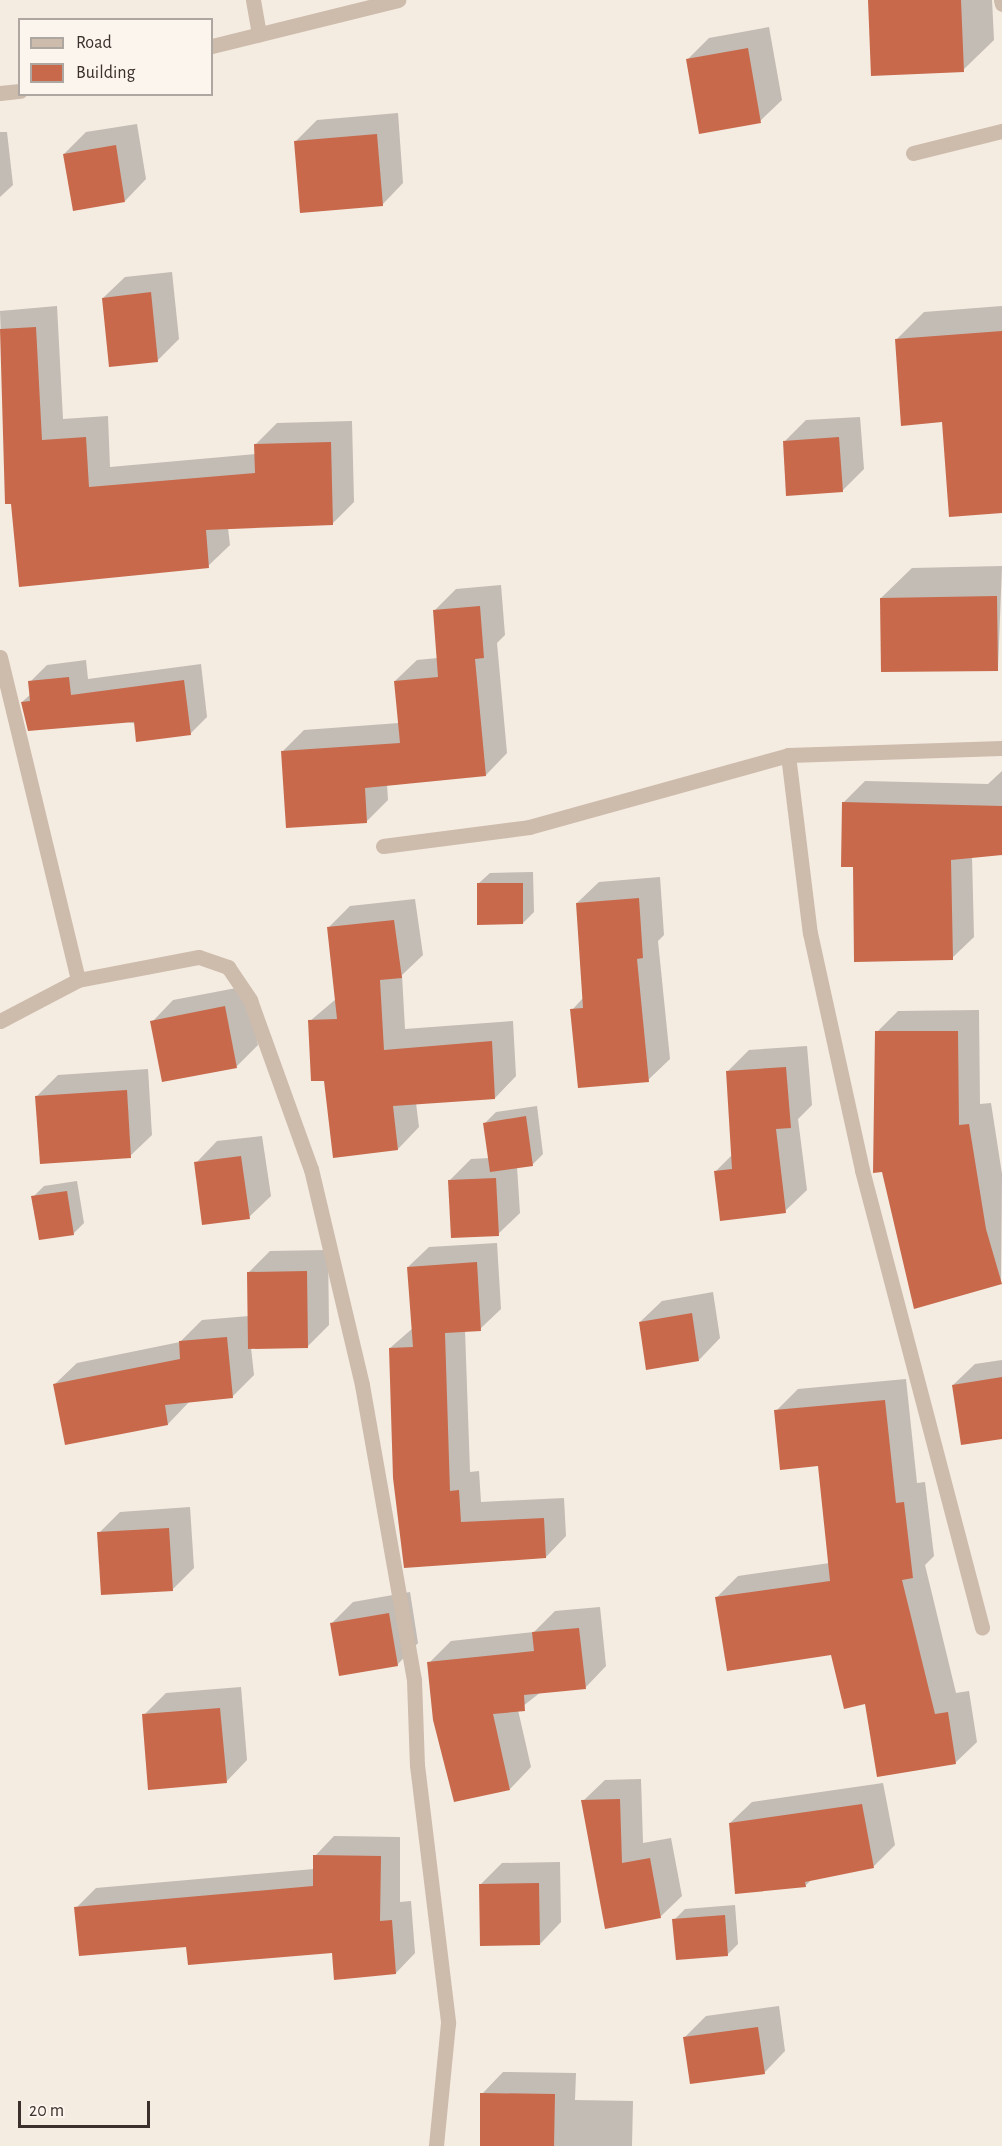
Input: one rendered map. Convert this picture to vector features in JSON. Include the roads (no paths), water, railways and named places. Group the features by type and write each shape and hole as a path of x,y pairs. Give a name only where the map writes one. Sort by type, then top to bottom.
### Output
{"street":[{"path":"253,0 259,34"},
{"path":"213,46 398,0"},
{"path":"1001,0 1002,4"},
{"path":"0,93 18,91"},
{"path":"914,153 1002,131"},
{"path":"0,657 78,980"},
{"path":"383,846 529,827 788,755 1002,748"},
{"path":"788,755 810,933 862,1170 982,1628"},
{"path":"0,1021 78,980 199,957 228,967 250,1000 311,1169 362,1385 414,1680 417,1765 448,2024 436,2146"}]}
